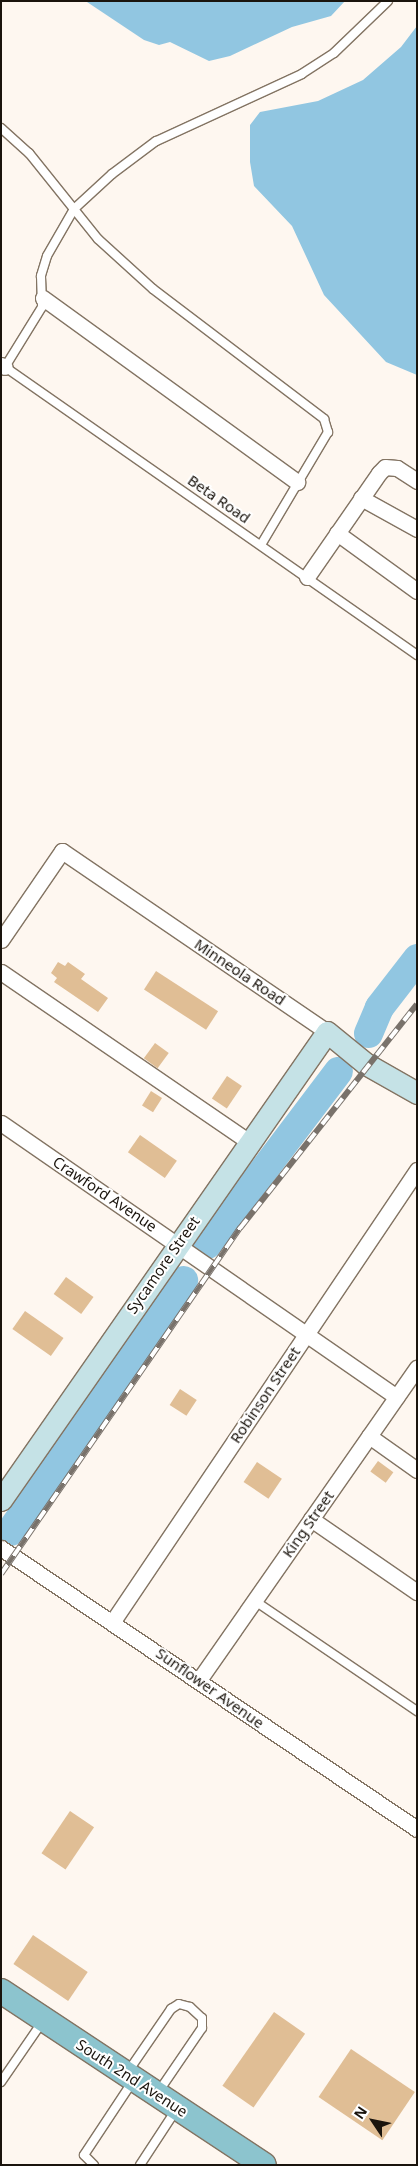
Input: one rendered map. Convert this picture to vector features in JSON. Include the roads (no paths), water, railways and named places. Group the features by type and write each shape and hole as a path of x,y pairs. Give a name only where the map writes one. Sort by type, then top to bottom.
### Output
{"main road":[{"name":"South 2nd Avenue","path":"3,1996 44,2020 264,2165"}],"street":[{"path":"42,298 298,482"},
{"path":"308,577 361,498 385,467 397,468 417,482"},
{"path":"361,498 417,529"},
{"path":"337,533 417,591"},
{"name":"Minneola Road","path":"1,940 62,851 327,1032 366,1064 417,1093"},
{"path":"1,972 249,1142"},
{"name":"Sycamore Street","path":"1,1500 177,1244 327,1032"},
{"name":"Crawford Avenue","path":"1,1123 177,1244 305,1336 396,1397"},
{"name":"Robinson Street","path":"113,1621 417,1170"},
{"name":"King Street","path":"199,1680 417,1367"},
{"path":"369,1436 417,1470"},
{"path":"311,1519 417,1592"},
{"name":"Sunflower Avenue","path":"1,1548 113,1621 417,1829"}],"lane":[{"path":"3,366 42,307 41,276 47,256 74,209 112,174 156,141 310,69 370,22 388,1"},
{"path":"1,128 29,153 98,239 153,289 324,419 328,432 261,544"},
{"name":"Beta Road","path":"3,366 261,544 417,655"},
{"path":"254,1601 417,1711"},
{"path":"94,2165 84,2154 170,2009 179,2004 190,2007 202,2018 202,2028 157,2094"},
{"path":"1,2082 44,2020"},
{"path":"140,2165 178,2108"}],"water":[{"path":"58,1 345,1 331,16 292,27 230,56 209,61 170,42 159,45 144,40 87,2"},
{"path":"417,26 417,375 386,362 324,295 292,226 254,186 250,162 250,125 260,112 318,101 363,80 401,47"}],"waterway":[{"path":"368,1033 379,1007 417,958"},
{"path":"207,1244 338,1071"},
{"path":"10,1531 183,1280"}],"railway":[{"path":"1,1574 240,1228 417,1004"}]}
